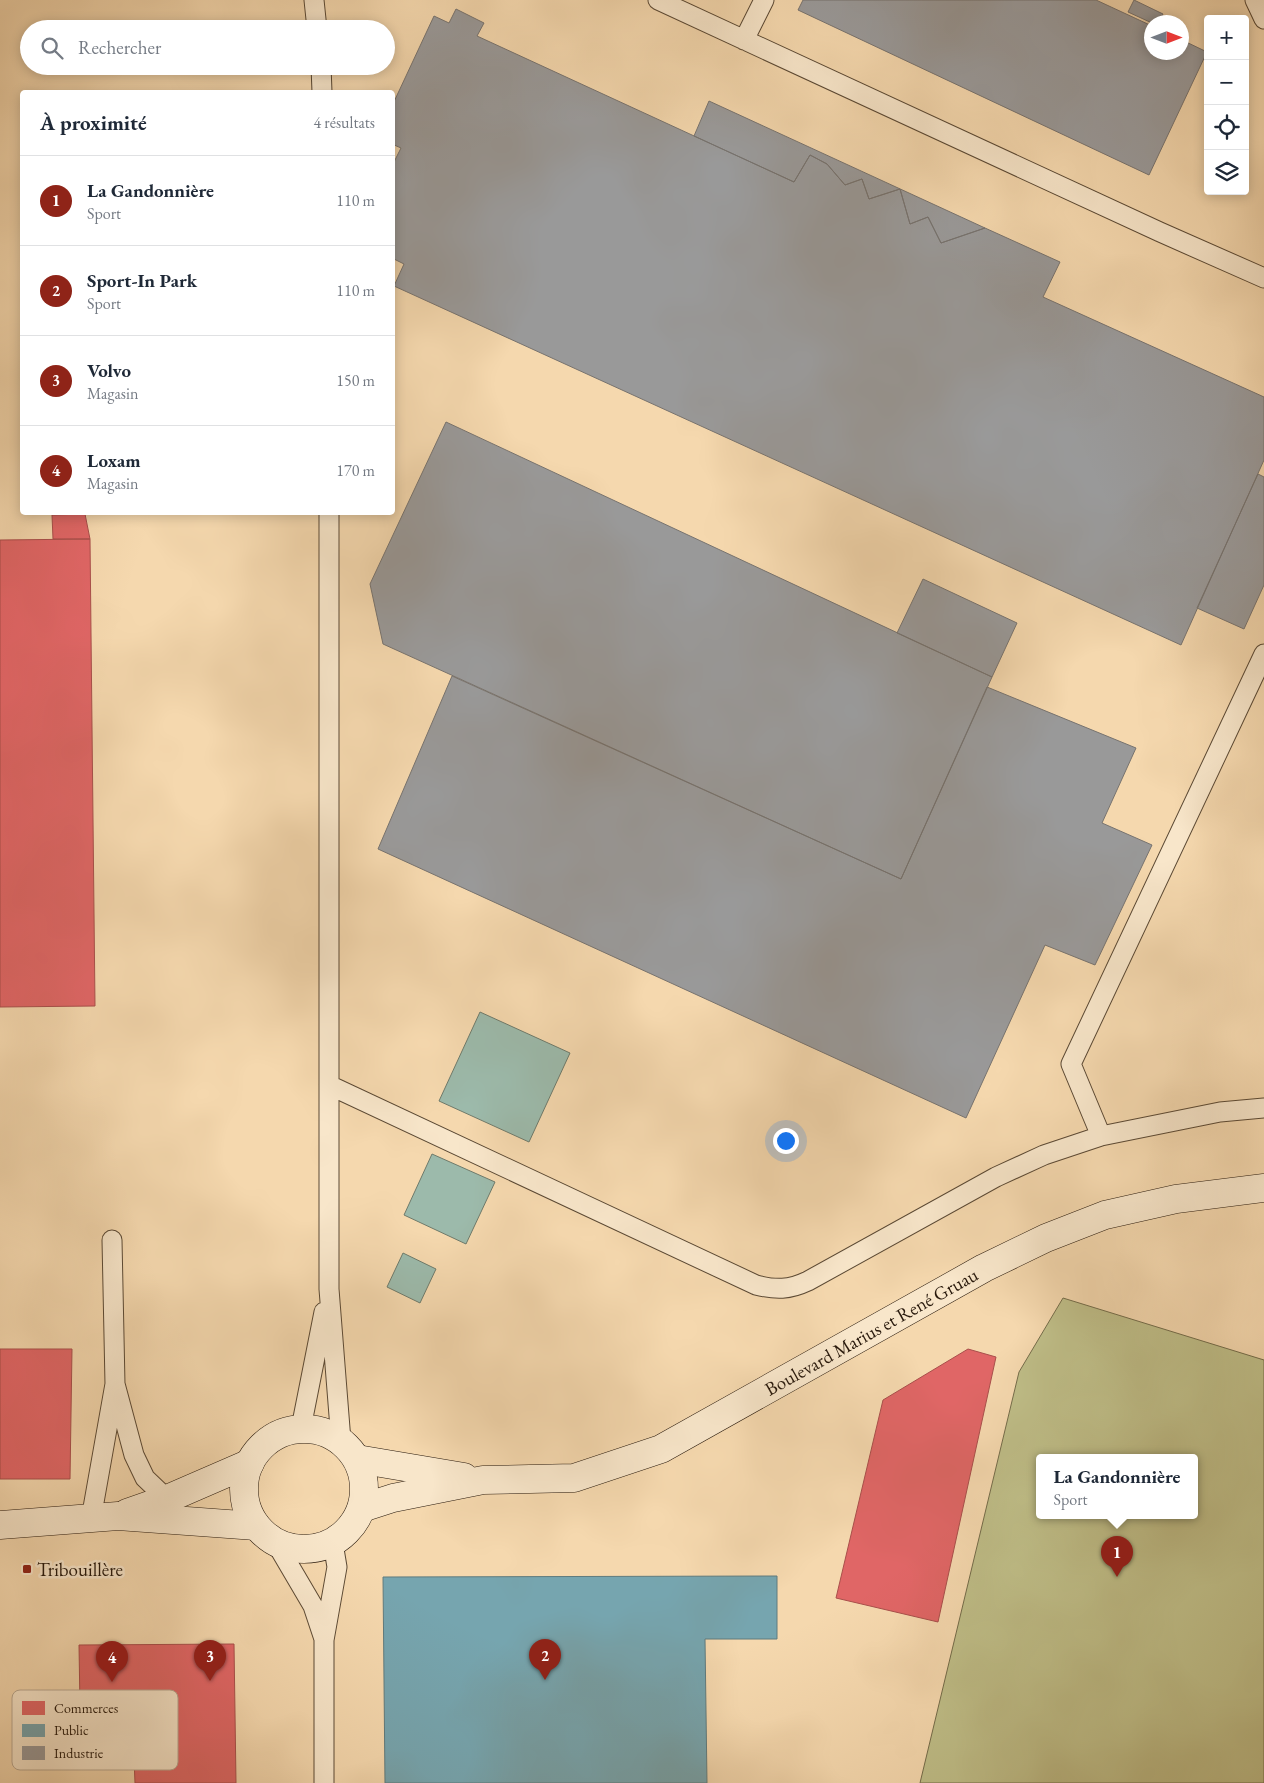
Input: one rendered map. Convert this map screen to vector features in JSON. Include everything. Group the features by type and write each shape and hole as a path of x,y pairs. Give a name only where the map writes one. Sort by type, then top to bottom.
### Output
{"main road":[{"name":"Boulevard Marius et René Gruau","path":"362,1508 393,1498 483,1480 574,1478 661,1449 984,1268 1046,1238 1105,1215 1176,1199 1264,1188"},
{"path":"118,1516 266,1534 304,1550 333,1543 351,1528 362,1508 365,1483 349,1450 322,1431 301,1428 285,1431 270,1439 258,1449 250,1463 244,1484 246,1506 266,1534"},
{"name":"Boulevard Marius et René Gruau","path":"349,1450 483,1480"},
{"path":"0,1525 118,1516 167,1499 250,1463"}],"lane":[{"path":"314,0 316,20"},
{"path":"658,0 1151,228 1264,278"},
{"path":"744,40 764,0"},
{"path":"1255,0 1264,19"},
{"path":"321,75 322,90"},
{"path":"330,515 329,1289 349,1450"},
{"path":"1101,1136 1071,1064 1264,654"},
{"path":"329,1085 756,1285 774,1289 790,1289 808,1281 996,1177 1044,1155 1101,1136 1220,1112 1264,1108"},
{"path":"91,1519 115,1384 112,1240"},
{"path":"301,1428 329,1289"},
{"path":"115,1384 134,1455 145,1478 167,1499"},
{"path":"266,1534 313,1606 324,1640"},
{"path":"324,1783 324,1640 337,1567 333,1543"}],"shaded area":[{"path":"480,1012 570,1053 529,1142 439,1101"},
{"path":"432,1154 495,1182 466,1244 404,1215"},
{"path":"403,1253 436,1269 420,1303 387,1287"},
{"path":"1063,1298 1264,1360 1264,1783 920,1783 1019,1372"}],"building: Commerces":[{"path":"52,515 85,515 90,539 53,539"},
{"path":"90,539 95,1006 0,1007 0,540"},
{"path":"0,1349 72,1349 70,1479 0,1479"},
{"path":"968,1349 996,1357 938,1622 836,1598 883,1400"},
{"path":"234,1644 236,1783 135,1783 134,1770 178,1770 178,1690 80,1690 79,1645"}],"building: Public":[{"path":"777,1576 777,1639 705,1639 707,1783 385,1783 383,1577"}],"building: Industrie":[{"path":"803,0 1096,0 1144,22 1144,60 1189,60 1189,43 1204,51 1204,58 1149,175 798,10"},
{"path":"1134,0 1163,14 1144,15 1144,19 1128,12"},
{"path":"456,9 484,23 477,36 794,182 810,155 827,164 845,185 862,179 869,199 900,189 910,224 928,217 941,243 985,228 1060,262 1043,297 1264,397 1264,460 1181,645 395,286 404,264 395,260 395,160 401,148 395,145 395,100 434,16 449,23"},
{"path":"709,101 985,228 941,243 928,217 910,224 900,189 869,199 862,179 845,185 827,164 810,155 794,182 694,136"},
{"path":"446,422 992,677 901,879 383,644 370,584"},
{"path":"1258,474 1264,477 1264,585 1244,629 1197,608"},
{"path":"923,579 1017,623 992,677 897,633"},
{"path":"452,676 901,879 987,687 1136,748 1102,823 1152,845 1095,965 1045,945 966,1118 378,849"}],"place":[{"name":"Tribouillère","path":"27,1569"},
{"name":"La Gandonnière","path":"1117,1577"},
{"name":"Sport-In Park","path":"545,1680"},
{"name":"Volvo","path":"210,1681"},
{"name":"Loxam","path":"112,1682"}]}
